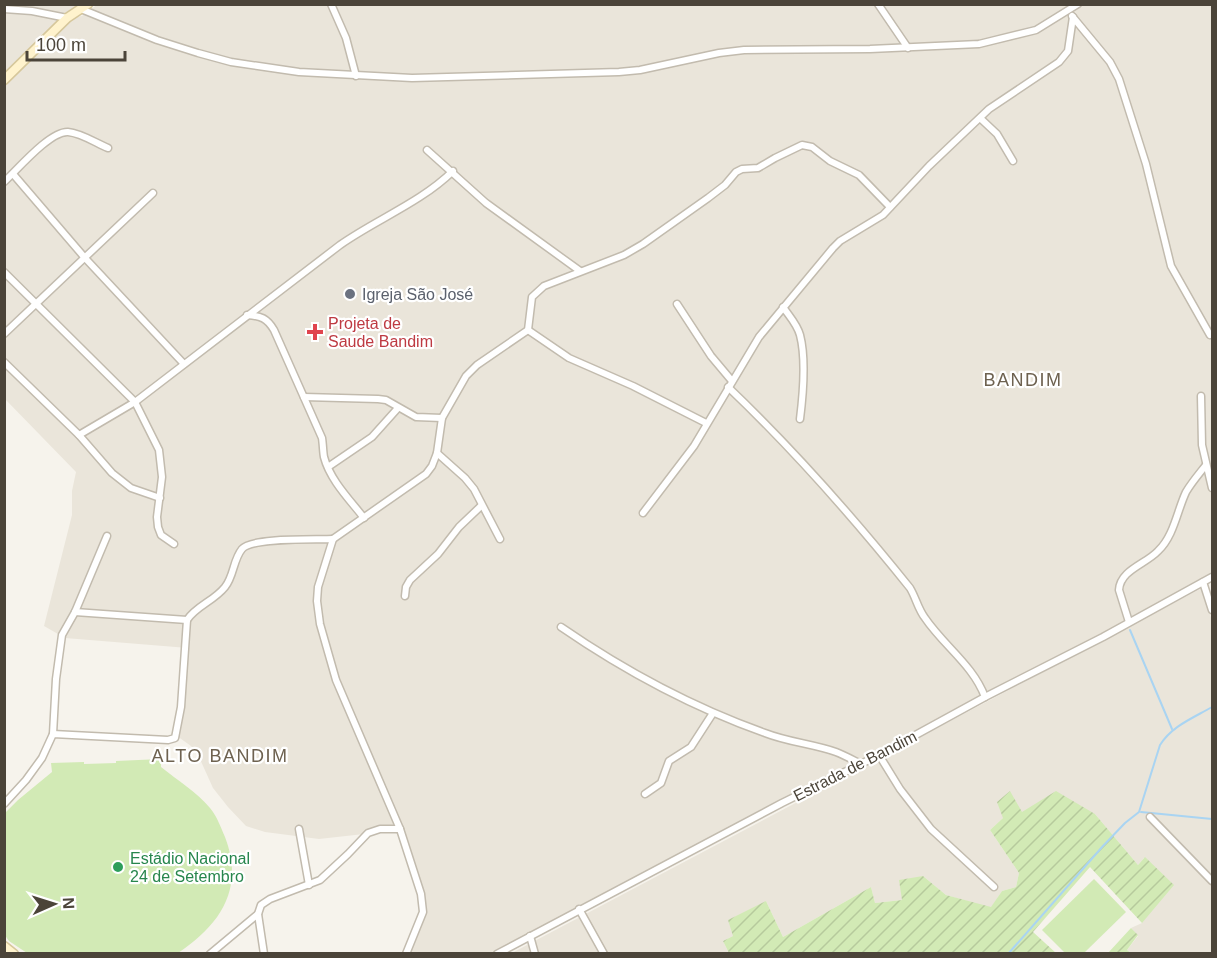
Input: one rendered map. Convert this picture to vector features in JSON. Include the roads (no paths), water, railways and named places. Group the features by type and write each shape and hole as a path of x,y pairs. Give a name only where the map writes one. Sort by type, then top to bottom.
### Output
{"street":[{"path":"331,4 346,38 356,76"},
{"path":"878,4 908,48"},
{"path":"4,80 67,18 85,7 157,40 231,62 299,72 412,78 619,72 744,50 908,48 979,44 1036,30 1078,4"},
{"path":"4,9 32,11 67,18"},
{"path":"1068,10 1110,62 1119,79 1146,164 1171,266 1210,335"},
{"path":"643,513 694,446 759,338 840,241 877,220 980,118 1000,101 1059,62 1066,55 1073,17"},
{"path":"980,118 997,134 1013,161"},
{"path":"4,182 59,133 72,133 108,148"},
{"path":"53,734 168,740 175,738 181,707 187,621 195,611 225,588 240,552 250,544 285,540 333,539 426,474 437,453 442,418 466,376 477,365 528,330 532,297 544,286 615,259 643,244 725,184 736,172 742,169 758,168 802,145 812,147 830,161 859,175 890,207"},
{"path":"427,150 486,203 580,271"},
{"path":"79,435 135,402 214,343 246,315 365,228 423,196 453,171"},
{"path":"13,174 85,258 184,364"},
{"path":"4,334 153,193"},
{"path":"4,272 135,402 159,450 162,477 158,527 161,535 174,544"},
{"path":"677,304 711,356 732,381"},
{"path":"783,307 797,326 800,335 803,389 800,419"},
{"path":"246,315 268,320 289,360 322,438 324,456 328,466 364,518"},
{"path":"528,330 569,358 633,386 706,423"},
{"path":"4,362 79,435 112,473 131,488 160,498"},
{"path":"728,387 797,456 848,513 910,588 923,616 975,676 985,696"},
{"path":"1201,396 1202,445 1212,488"},
{"path":"304,397 386,400 416,417 442,418"},
{"path":"328,466 372,437 398,408"},
{"path":"437,453 474,489 500,539"},
{"path":"1129,622 1119,585 1134,568 1153,556 1164,544 1186,492 1206,465"},
{"path":"405,596 405,587 410,580 438,554 459,527 481,506"},
{"path":"4,804 42,758 53,734 62,635 75,612 107,536"},
{"path":"333,539 318,588 320,624 336,680 400,829 424,905 420,923 406,954"},
{"name":"Estrada de Bandim","path":"497,954 782,803 879,755 985,696 1212,577"},
{"path":"1203,582 1212,610"},
{"path":"75,612 187,621"},
{"path":"561,627 633,673 713,713 766,734 837,752 861,764"},
{"path":"645,794 661,783 669,761 692,747 713,713"},
{"path":"879,755 900,789 931,829 994,887"},
{"path":"1150,817 1212,881"},
{"path":"299,829 309,885"},
{"path":"264,954 258,914 261,905 270,899 309,885 327,874 368,833 400,829"},
{"path":"579,909 604,954"},
{"path":"210,954 258,914"},
{"path":"530,936 535,954"},
{"path":"4,946 14,954"}],"waterway":[{"path":"1130,630 1172,729"},
{"path":"1008,954 1103,846 1139,812 1160,745 1165,738 1183,723 1212,707"},
{"path":"1141,812 1212,819"}],"place":[{"name":"Igreja São José","path":"350,294"},
{"name":"Projeta de Saude Bandim","path":"315,332"},
{"name":"Estádio Nacional 24 de Setembro","path":"118,867"}],"district":[{"name":"BANDIM","path":"1023,380"},
{"name":"ALTO BANDIM","path":"220,756"}]}
